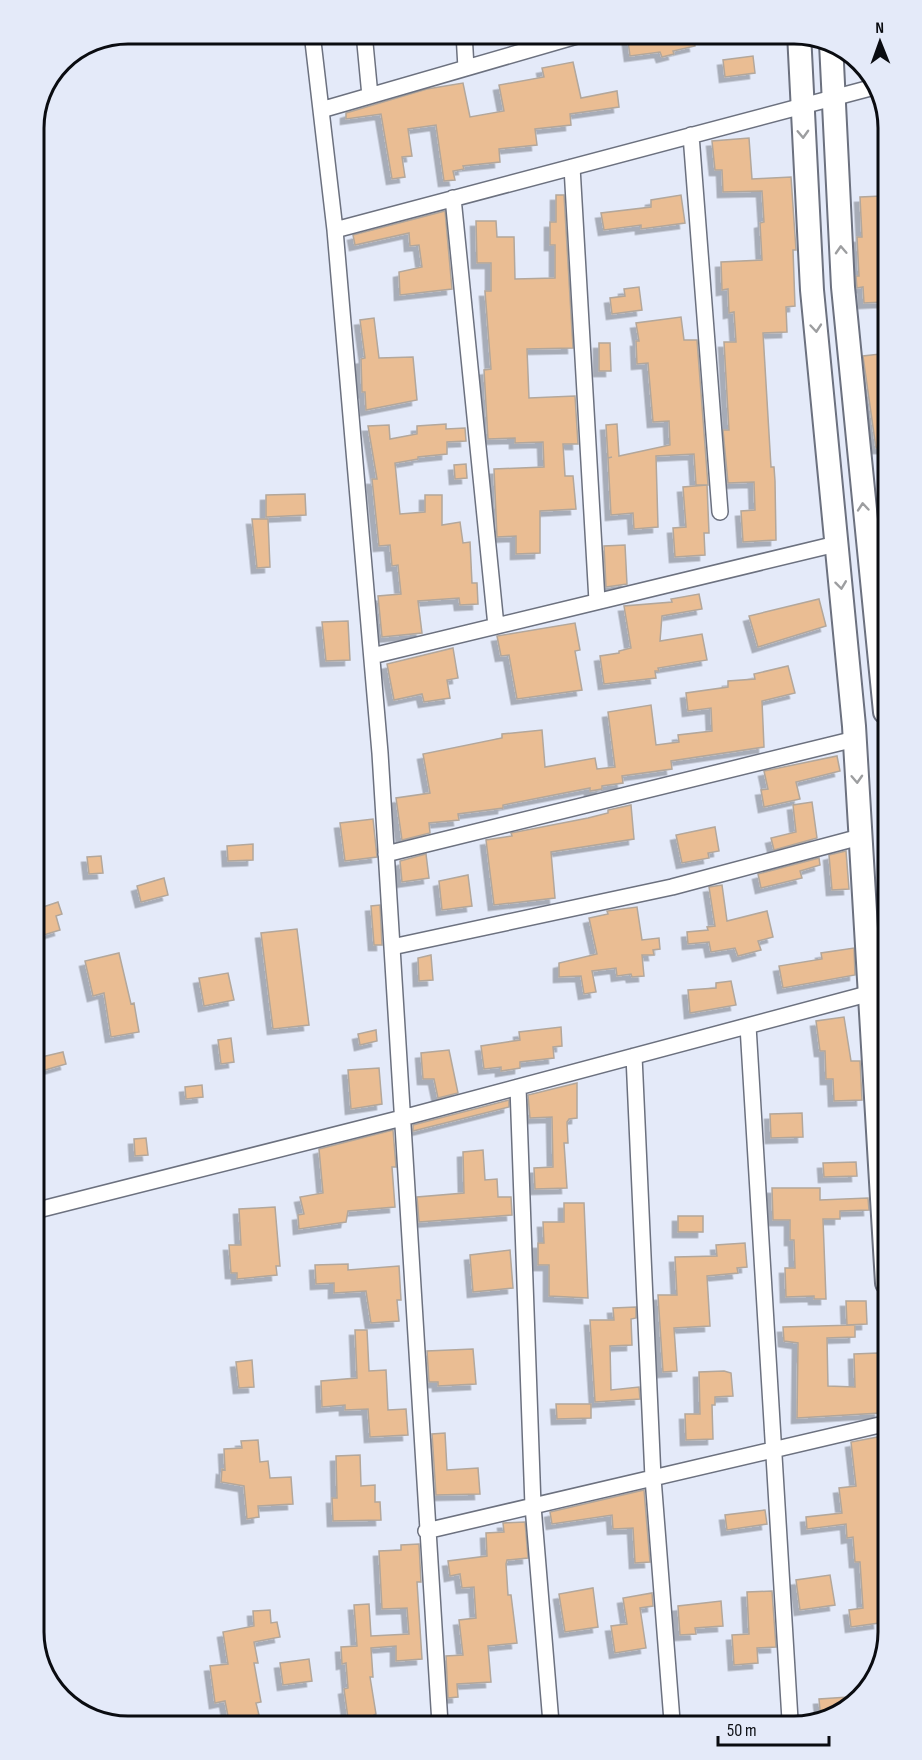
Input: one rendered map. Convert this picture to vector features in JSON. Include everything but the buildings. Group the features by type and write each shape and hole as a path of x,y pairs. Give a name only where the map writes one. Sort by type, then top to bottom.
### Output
{"main road":[{"path":"799,44 812,290 836,544 848,639 860,837 878,991"},
{"path":"831,52 843,287 875,532 878,586"}],"street":[{"path":"313,43 334,230 372,656 439,1716"},
{"path":"365,43 370,96"},
{"path":"465,44 466,68"},
{"path":"321,110 544,44"},
{"path":"334,230 869,88"},
{"path":"691,135 720,512"},
{"path":"572,167 597,602"},
{"path":"453,198 496,626"},
{"path":"372,656 836,544"},
{"path":"386,854 855,739"},
{"path":"392,947 672,887 860,837"},
{"path":"43,1209 402,1118 878,991"},
{"path":"748,1026 790,1716"},
{"path":"634,1056 653,1478 672,1716"},
{"path":"518,1087 533,1506 550,1716"},
{"path":"426,1531 878,1425"}]}
